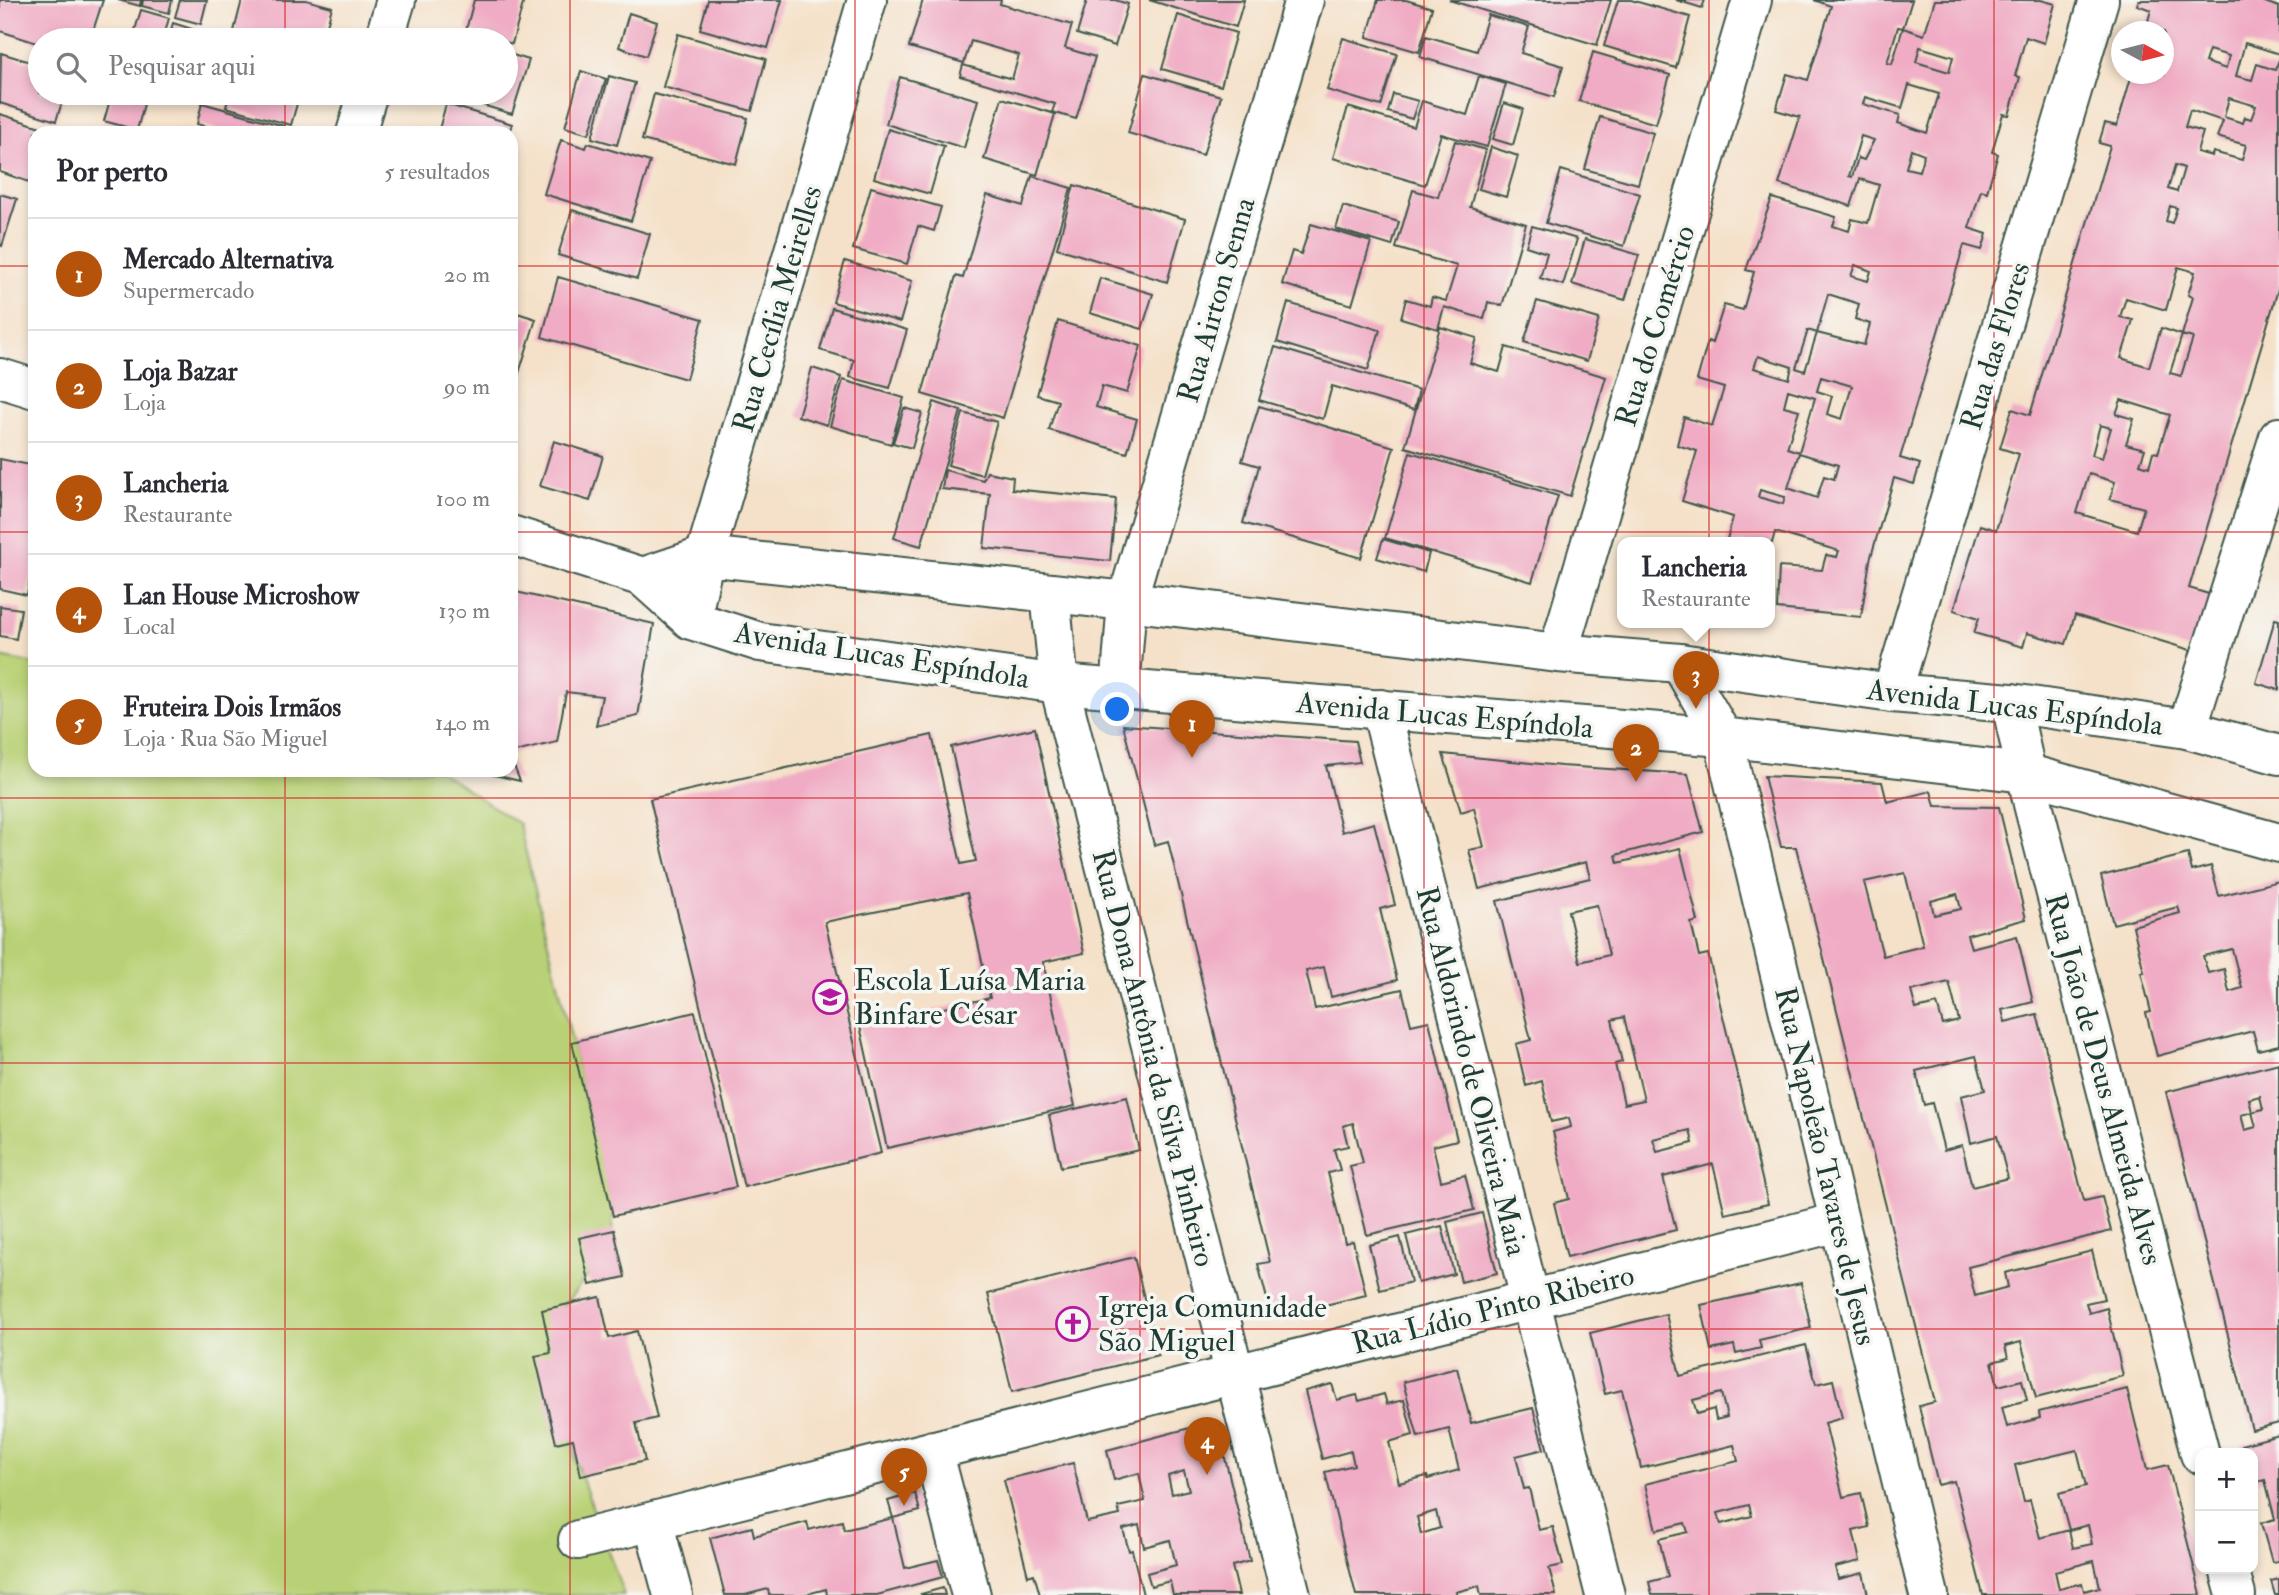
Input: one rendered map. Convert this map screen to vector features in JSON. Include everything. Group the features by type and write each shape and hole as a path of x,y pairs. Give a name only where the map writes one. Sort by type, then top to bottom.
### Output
{"street":[{"path":"388,28 396,0"},
{"name":"Rua Cecília Meirelles","path":"691,620 705,556 867,0"},
{"name":"Rua Airton Senna","path":"1121,690 1127,601 1304,0"},
{"name":"Rua do Comércio","path":"1558,653 1752,0"},
{"name":"Rua das Flores","path":"1892,693 2099,0"},
{"path":"358,126 364,105"},
{"path":"0,379 28,387"},
{"path":"2187,729 2279,437"},
{"path":"518,537 643,577 691,620"},
{"path":"643,577 705,556"},
{"name":"Avenida Lucas Espíndola","path":"705,556 1127,601 1558,653 1680,663 1892,693 2011,703 2187,729 2279,755"},
{"name":"Rua Dona Antônia da Silva Pinheiro","path":"1049,593 1059,684 1291,1595"},
{"name":"Avenida Lucas Espíndola","path":"691,620 760,642 1059,684 1723,737 2025,773 2279,843"},
{"name":"Rua Napoleão Tavares de Jesus","path":"1680,663 1723,737 1929,1595"},
{"name":"Rua João de Deus Almeida Alves","path":"2011,703 2025,773 2198,1448"},
{"name":"Rua Aldorindo de Oliveira Maia","path":"1381,709 1605,1595"},
{"name":"Rua Lídio Pinto Ribeiro","path":"578,1540 1839,1222"},
{"path":"933,1450 971,1595"},
{"path":"653,1521 673,1595"},
{"path":"2230,1574 2236,1595"}],"green space":[{"path":"0,657 28,663 28,777 448,777 519,824 613,1208 612,1245 561,1309 575,1459 624,1595 0,1595"}],"building":[{"path":"0,0 103,0 94,28 28,28 28,40 0,31"},
{"path":"118,0 141,0 140,6"},
{"path":"143,0 172,0 169,13 142,6"},
{"path":"180,0 207,0 201,24 175,17"},
{"path":"242,0 306,0 332,7 326,28 235,28"},
{"path":"474,0 524,0 516,28 467,28"},
{"path":"708,0 782,0 768,48 700,29"},
{"path":"923,0 1001,0 1000,4 1072,25 1065,48 1095,57 1076,119 1052,112 1055,104 960,76 963,65 1012,79 1019,55 971,41 964,63 909,47"},
{"path":"1087,0 1115,0 1128,4 1115,46 1077,34"},
{"path":"1149,0 1244,0 1236,27"},
{"path":"1378,0 1406,0 1432,8 1419,52 1367,37"},
{"path":"1449,0 1611,0 1597,45"},
{"path":"1618,0 1631,0 1690,17 1676,68 1604,46"},
{"path":"1676,0 1705,0 1702,8"},
{"path":"1814,0 1912,0 1903,28 1924,35 1935,0 2041,0 2055,4 2044,43 2026,37 2015,76 2020,77 2009,115 2003,114 1992,152 1998,154 1987,192 1981,190 1969,228 1987,234 1982,250 1964,245 1900,458 1920,464 1914,484 1894,478 1870,560 1861,617 1777,609 1779,567 1822,570 1826,555 1837,557 1839,551 1775,532 1774,537 1728,537 1733,517 1682,501 1697,451 1677,445 1684,417 1712,426 1724,388 1697,380 1708,341 1712,343 1724,305 1743,310 1754,272 1746,270 1772,198 1836,217 1833,226 1849,231 1852,219 1868,223 1879,185 1860,179 1851,206 1779,184 1800,117 1776,110 1787,74 1808,80 1831,6","holes":["1898,27 1903,28 1892,64 1887,63","1920,47 1953,57 1949,72 1916,62","1909,85 1939,94 1927,133 1898,123 1900,115 1863,104 1865,97 1902,108","1861,136 1874,140 1864,160 1858,158 1852,177 1849,176","1911,149 1924,154 1919,171 1906,168","1855,265 1871,271 1868,281 1851,276","1828,294 1859,304 1855,319 1870,324 1864,345 1817,333","1808,330 1817,333 1805,371 1796,368","1758,356 1792,367 1789,379 1754,368","1821,377 1852,386 1842,419 1827,414 1832,396 1817,391","1788,390 1815,398 1799,452 1787,448 1799,410 1784,406","1799,453 1838,465 1834,479 1824,476 1817,498 1788,488","1760,490 1785,497 1783,504 1758,497"]},
{"path":"2139,0 2259,0 2279,7 2279,54 2245,43 2236,76 2252,80 2257,64 2275,70 2279,60 2279,286 2189,588 2215,596 2197,652 2075,615 2066,644 2027,633 2023,647 1974,633 1979,618 1954,610 1980,525 1996,530 2019,454 2000,448 2012,409 2030,415 2110,146 2099,143 2105,123 2117,126 2129,84 2174,84 2174,21 2148,21 2151,10 2137,5","holes":["2209,50 2229,56 2226,69 2205,62","2229,98 2256,106 2251,119 2245,117 2243,123 2224,117","2190,110 2223,121 2217,137 2246,145 2242,160 2213,152 2212,156 2197,152 2203,132 2185,127","2175,165 2184,168 2177,192 2168,189","2170,206 2177,208 2172,223 2166,221","2178,267 2195,272 2188,295 2193,297 2182,335 2161,328 2149,367 2121,358 2133,320 2120,317 2126,298 2166,310","2182,335 2193,338 2181,376 2170,373","2121,400 2170,415 2158,453 2153,452 2149,467 2140,464 2145,449 2126,444 2134,419 2116,414","2100,425 2111,428 2102,458 2092,455","2089,474 2115,482 2110,499 2144,508 2137,531 2077,513"]},
{"path":"141,10 169,18 166,28 136,28"},
{"path":"629,13 657,22 646,56 619,47"},
{"path":"1178,15 1236,33 1221,86 1162,69"},
{"path":"1488,15 1529,27 1521,53 1563,66 1554,97 1420,57 1426,36 1477,51"},
{"path":"173,23 189,28 172,28"},
{"path":"678,34 766,59 752,111 663,87"},
{"path":"1343,38 1397,54 1381,106 1327,90"},
{"path":"1593,52 1670,75 1656,124 1579,101"},
{"path":"1,53 28,61 28,105 61,105 56,121 0,103"},
{"path":"518,57 529,60 518,95"},
{"path":"581,71 606,79 589,134 565,127"},
{"path":"1145,74 1221,96 1203,155 1128,133"},
{"path":"609,76 635,83 617,145 592,138"},
{"path":"1479,76 1506,84 1487,147 1441,134 1425,185 1333,158 1348,107 1414,127 1422,101 1467,115"},
{"path":"900,77 978,100 964,148 886,124"},
{"path":"654,94 748,118 736,164 642,140"},
{"path":"1393,94 1418,101 1412,119 1388,112"},
{"path":"1002,98 1055,114 1037,175 984,159"},
{"path":"1504,103 1523,109 1513,145 1493,139"},
{"path":"109,105 144,105 138,126 122,126 104,121"},
{"path":"202,105 209,105 284,126 204,126 197,124"},
{"path":"227,105 297,105 291,125"},
{"path":"446,105 512,124 511,126 440,126"},
{"path":"482,105 515,105 512,114"},
{"path":"0,114 37,126 28,126 28,182 0,172"},
{"path":"1600,117 1653,133 1638,184 1585,169"},
{"path":"888,129 944,146 930,194 874,178"},
{"path":"561,140 586,148 588,143 650,162 631,221 544,194"},
{"path":"1455,141 1486,150 1470,207 1526,224 1502,306 1488,302 1484,319 1444,307 1438,329 1401,318 1406,299 1430,306 1432,297 1446,301 1457,266 1396,248 1413,190 1438,197"},
{"path":"1491,147 1518,156 1506,197 1479,189"},
{"path":"1561,170 1640,194 1624,246 1546,223"},
{"path":"1032,176 1071,188 1003,418 922,394 956,276 963,278 987,195 1023,206"},
{"path":"1074,185 1185,219 1167,282 1057,248"},
{"path":"871,187 941,207 934,231 918,226 907,264 853,249"},
{"path":"0,194 17,199 2,246 0,245"},
{"path":"1343,206 1399,222 1392,246 1336,229"},
{"path":"572,210 650,234 637,279 558,255"},
{"path":"1311,224 1371,242 1352,305 1282,284 1292,251 1301,254"},
{"path":"1532,226 1577,239 1563,285 1540,278 1547,253 1526,246"},
{"path":"1585,239 1639,255 1625,300 1572,284"},
{"path":"845,261 912,281 900,322 833,302"},
{"path":"558,277 703,319 686,379 542,337"},
{"path":"1100,278 1153,294 1142,329 1090,313"},
{"path":"1537,301 1599,319 1587,361 1524,342"},
{"path":"1288,303 1380,330 1368,370 1277,342"},
{"path":"832,308 907,330 890,388 850,377 854,360 820,350"},
{"path":"518,313 536,319 518,376"},
{"path":"1058,321 1141,346 1127,393 1102,386 1096,407 1137,419 1127,453 1049,430 1058,401 1037,395"},
{"path":"1440,327 1477,338 1470,363 1499,372 1506,347 1606,377 1570,496 1405,447"},
{"path":"1275,347 1419,390 1414,410 1332,386 1323,419 1259,400"},
{"path":"812,368 841,377 827,425 798,416"},
{"path":"843,380 904,398 891,444 830,426"},
{"path":"934,402 961,411 921,546 894,538"},
{"path":"1259,406 1394,447 1361,558 1243,523 1259,466 1242,461"},
{"path":"904,408 922,413 912,448 893,443"},
{"path":"963,413 997,422 982,475 948,465"},
{"path":"554,441 603,456 590,501 540,486"},
{"path":"1410,452 1558,496 1532,582 1385,538"},
{"path":"0,459 28,465 28,590 27,595 0,589"},
{"path":"945,470 983,480 987,472 1013,477 1012,489 1116,499 1110,561 984,548 990,494 942,489"},
{"path":"1383,539 1429,553 1424,572 1377,558"},
{"path":"518,592 654,624 638,716 596,726 602,696 566,692 557,742 518,751"},
{"path":"0,606 21,609 16,639 0,636"},
{"path":"2275,619 2279,620 2279,690 2256,683"},
{"path":"1123,725 1355,741 1360,762 1326,766 1342,832 1374,823 1395,905 1380,909 1397,980 1331,997 1324,967 1306,971 1315,1009 1402,989 1411,1025 1429,1021 1457,1140 1433,1146 1441,1181 1465,1175 1474,1210 1367,1235 1350,1166 1363,1163 1353,1123 1343,1126 1348,1146 1334,1149 1340,1170 1328,1173 1345,1243 1353,1241 1366,1295 1272,1318 1258,1264 1270,1262 1168,841 1154,845"},
{"path":"1035,728 1084,953 1043,962 1075,1106 887,1148 860,1026 990,998 967,893 825,922 881,1153 744,1187 650,799 932,735 961,864 976,861 951,747"},
{"path":"1443,754 1561,766 1688,774 1703,832 1616,855 1618,863 1680,848 1698,921 1691,923 1699,956 1708,954 1768,1204 1725,1214 1713,1164 1663,1177 1676,1230 1567,1257 1554,1203 1569,1199 1553,1132 1571,1127 1569,1118 1551,1122 1542,1081 1526,1086 1516,1044 1531,1040 1497,901 1590,878 1586,862 1479,889 1469,850 1484,847 1474,808 1461,812","holes":["1597,905 1609,955 1580,962 1568,911","1624,1017 1644,1100 1624,1104 1615,1064 1622,1062 1612,1020","1690,1130 1693,1143 1657,1152 1653,1139"]},
{"path":"518,776 520,781 503,777"},
{"path":"1764,776 1882,782 1887,802 1931,791 1935,806 1999,807 2026,919 1967,935 1971,948 2017,936 2033,1002 2002,1010 2005,1022 2037,1014 2084,1201 2102,1197 2111,1231 1968,1267 1975,1296 2008,1287 2005,1273 2092,1251 2104,1299 2086,1303 2089,1313 2107,1308 2123,1376 2036,1398 2021,1342 2005,1346 2008,1358 1992,1362 1998,1386 2022,1380 2027,1400 2002,1407 2007,1427 2040,1418 2039,1412 2127,1389 2147,1470 2168,1465 2201,1595 1983,1595 1954,1481 1938,1485 1919,1406 1935,1402 1796,847 1781,847","holes":["1905,873 1923,946 1883,956 1864,882","1957,894 1961,909 1934,915 1931,901","1949,982 1959,1021 1943,1025 1937,1004 1916,1009 1911,991","1976,1056 1985,1090 1961,1096 1971,1143 1997,1136 2008,1178 1972,1187 1962,1145 1944,1150 1932,1103 1924,1105 1916,1071","2077,1450 2086,1486 2059,1493 2069,1530 2040,1538 2030,1500 2024,1502 2015,1465","2088,1525 2092,1544 2073,1548 2069,1530","2094,1561 2100,1587 2084,1591 2082,1583 2059,1589 2055,1571"]},
{"path":"2188,854 2192,871 2211,866 2219,896 2279,881 2279,1045 2258,1050 2253,1031 2157,1056 2146,1013 2151,1012 2133,926 2180,913 2178,907 2113,924 2101,876","holes":["2232,949 2242,988 2229,992 2224,969 2208,973 2203,956"]},
{"path":"695,1012 736,1187 613,1216 572,1042"},
{"path":"2279,1063 2279,1423 2252,1430 2166,1092","holes":["2260,1096 2263,1109 2252,1112 2249,1099","2252,1112 2256,1127 2245,1130 2241,1115"]},
{"path":"1127,1097 1139,1150 1061,1167 1049,1115"},
{"path":"1482,1213 1497,1273 1461,1282 1447,1222"},
{"path":"1442,1226 1454,1274 1418,1283 1406,1235"},
{"path":"614,1230 625,1277 590,1285 579,1238"},
{"path":"1400,1237 1411,1282 1380,1290 1369,1245"},
{"name":"Igreja Comunidade São Miguel","path":"1134,1257 1158,1355 1012,1392 988,1294"},
{"path":"1801,1283 1811,1328 1759,1340 1761,1348 1736,1354 1734,1345 1711,1350 1701,1305"},
{"path":"600,1297 609,1338 637,1331 657,1418 636,1423 645,1461 581,1476 573,1439 556,1443 535,1356 551,1353 542,1310"},
{"path":"1666,1314 1680,1376 1806,1345 1816,1384 1833,1380 1842,1418 1825,1423 1843,1497 1861,1493 1869,1527 1853,1531 1860,1561 1835,1567 1838,1579 1863,1573 1868,1595 1652,1595 1649,1582 1668,1577 1659,1539 1688,1532 1685,1523 1656,1530 1645,1484 1738,1461 1734,1445 1641,1468 1622,1390 1605,1394 1590,1333","holes":["1721,1393 1727,1417 1716,1420 1714,1409 1697,1414 1693,1400","1749,1505 1752,1516 1721,1524 1718,1513"]},
{"path":"1457,1368 1471,1423 1533,1408 1544,1449 1516,1456 1524,1489 1529,1488 1539,1530 1553,1527 1563,1565 1549,1568 1556,1595 1481,1595 1479,1586 1456,1592 1457,1595 1356,1595 1325,1472 1354,1465 1351,1451 1322,1459 1305,1391 1332,1384 1337,1400 1357,1395 1359,1401 1384,1394 1387,1404 1404,1400 1413,1435 1389,1442 1399,1483 1427,1476 1428,1479 1459,1470 1449,1429 1418,1437 1403,1382","holes":["1436,1511 1440,1528 1421,1534 1417,1517"]},
{"path":"1216,1421 1250,1561 1232,1566 1239,1595 1173,1595 1170,1581 1151,1586 1147,1573 1176,1565 1170,1540 1144,1547 1139,1525 1123,1529 1129,1551 1132,1550 1143,1595 1040,1595 1034,1574 1028,1576 1004,1480 1073,1463 1087,1522 1120,1515 1118,1507 1145,1501 1139,1473 1114,1480 1107,1450","holes":["1184,1471 1189,1490 1172,1494 1168,1476"]},
{"path":"2279,1435 2279,1561 2272,1562 2261,1523 2275,1519 2265,1480 2258,1482 2258,1448 2242,1448 2241,1445"},
{"path":"915,1493 920,1511 893,1518 888,1501"},
{"path":"893,1518 905,1568 938,1560 943,1577 877,1595 827,1595 826,1589 803,1595 769,1595 768,1589 745,1595 725,1595 710,1538 752,1527 754,1536 807,1522 809,1530 842,1521 844,1530"},
{"path":"2279,1579 2279,1595 2275,1595 2271,1581"},
{"path":"943,1588 945,1595 921,1594"}],"place":[{"name":"Lancheria","path":"1696,709"},
{"name":"Mercado Alternativa","path":"1192,758"},
{"name":"Loja Bazar","path":"1636,782"},
{"name":"Escola Luísa Maria Binfare César","path":"830,997"},
{"name":"Igreja Comunidade São Miguel","path":"1073,1324"},
{"name":"Lan House Microshow","path":"1207,1475"},
{"name":"Fruteira Dois Irmãos","path":"904,1506"}]}
